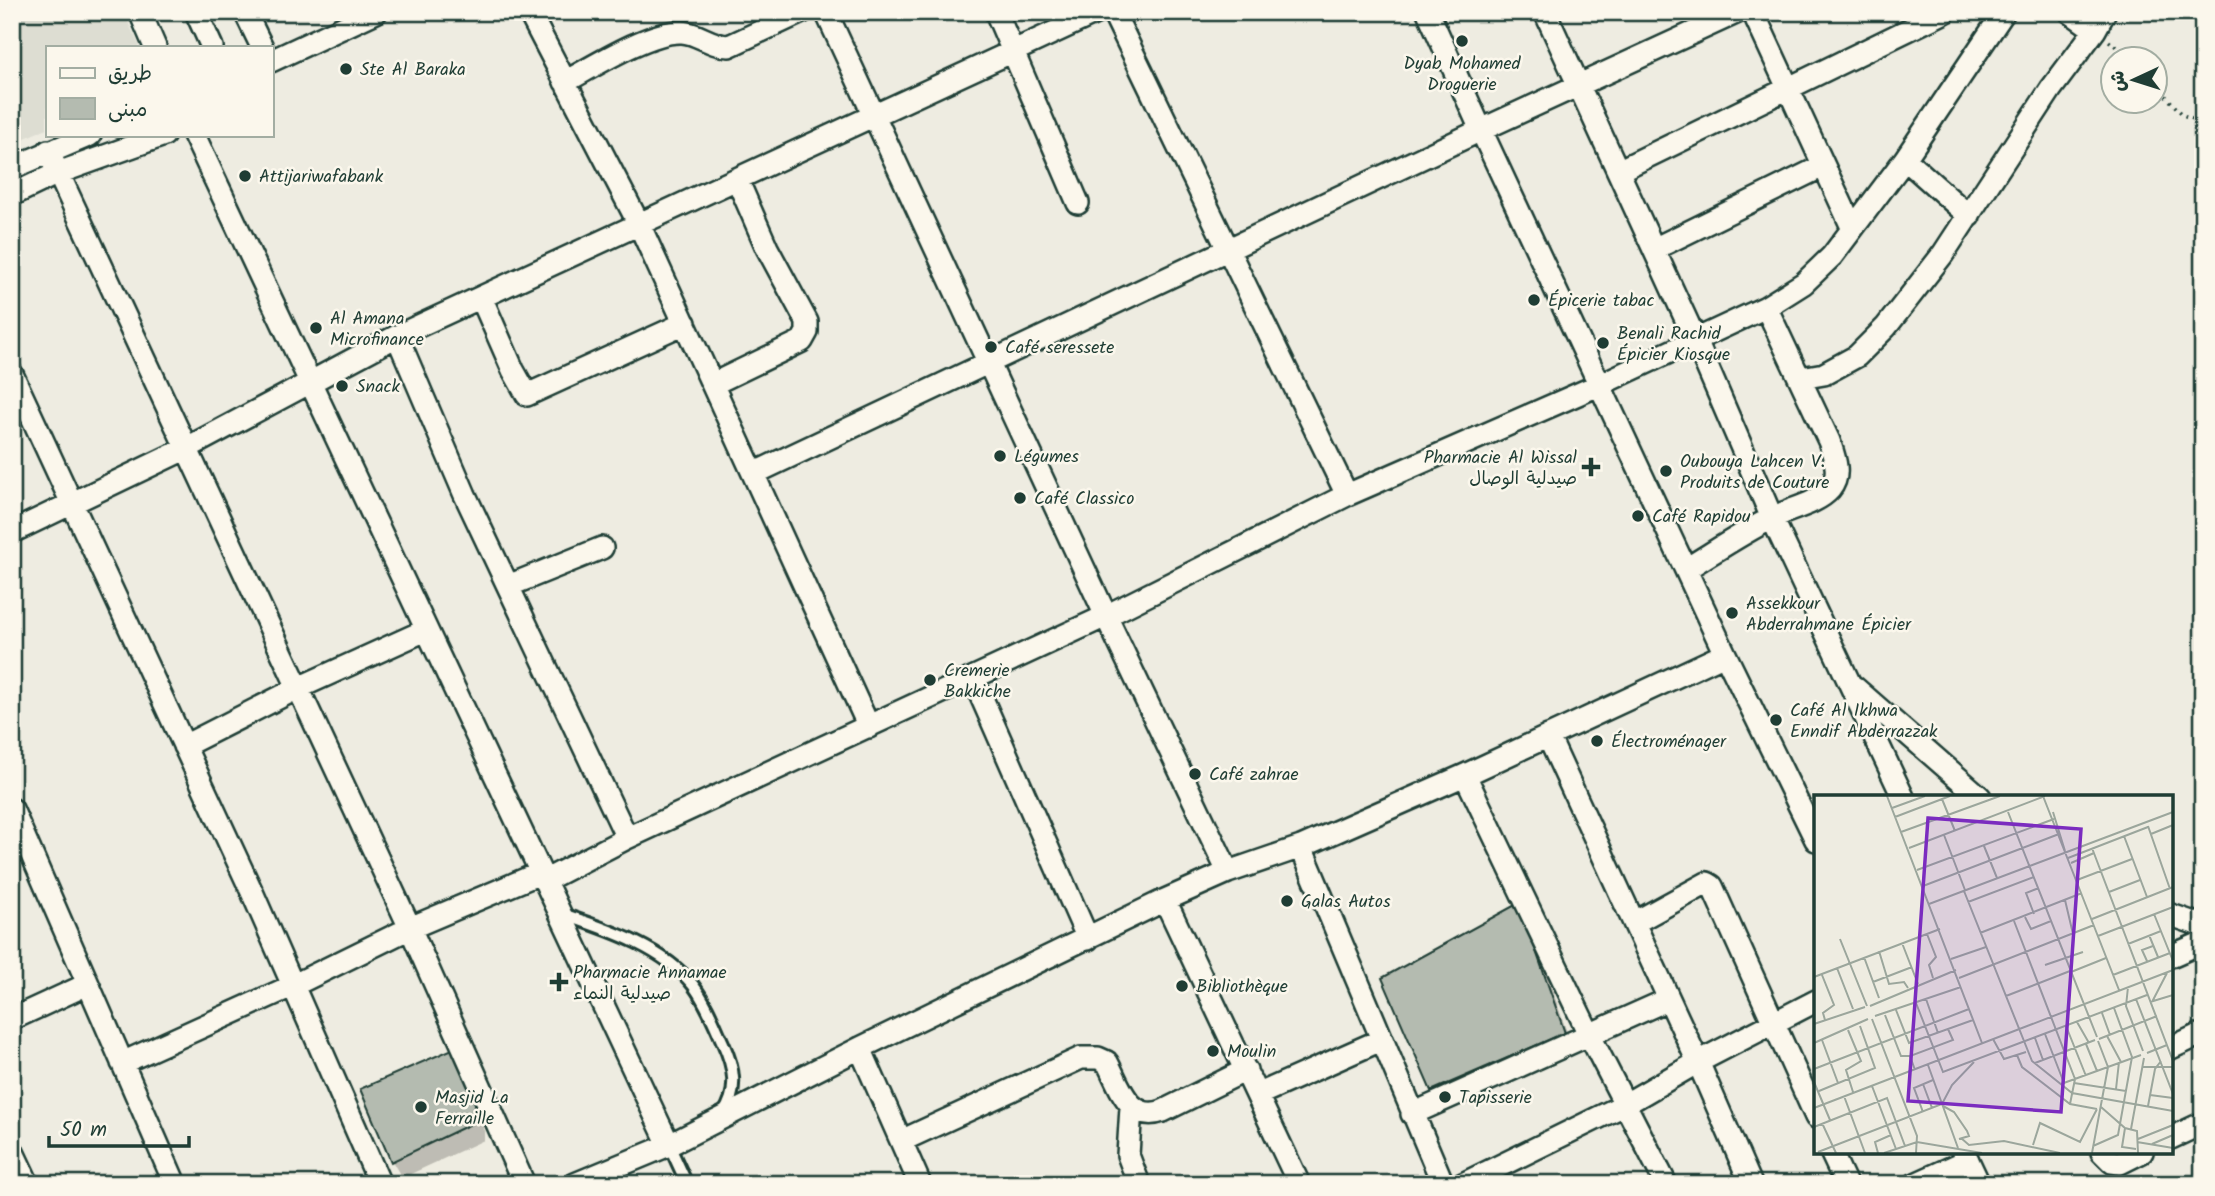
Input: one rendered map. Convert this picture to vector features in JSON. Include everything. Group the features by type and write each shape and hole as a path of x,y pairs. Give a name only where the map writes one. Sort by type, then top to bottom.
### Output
{"street":[{"path":"140,12 155,46"},
{"path":"196,12 212,46"},
{"path":"245,12 262,46"},
{"path":"273,60 376,12"},
{"path":"530,12 639,224 869,727"},
{"path":"565,82 627,49 668,32 686,32 716,46 729,46 802,12"},
{"path":"826,12 1106,616 1228,872"},
{"path":"996,12 1078,203"},
{"path":"12,532 187,448 397,336 1098,12"},
{"path":"1113,12 1347,495"},
{"path":"1428,12 1686,569 1814,836"},
{"path":"1545,12 1696,341 1772,518 1902,795"},
{"path":"755,473 1481,130 1738,12"},
{"path":"1753,12 1852,227"},
{"path":"1618,171 1945,12"},
{"path":"1801,378 1824,373 1857,356 1886,327 1943,254 2051,89 2100,21 2070,12"},
{"path":"122,1063 292,986 410,928 542,877 869,727 1106,616 1347,495 1601,384 1766,307 1804,283 1832,256 1905,159 2002,14"},
{"path":"12,168 87,136"},
{"path":"12,195 58,173 161,136"},
{"path":"194,136 669,1145"},
{"path":"48,151 410,928 524,1184"},
{"path":"1905,159 1969,216"},
{"path":"1654,249 1823,166"},
{"path":"713,384 802,341 807,332 807,322 767,248 737,180"},
{"path":"481,297 527,395 685,323"},
{"path":"1686,569 1772,518 1811,502 1830,489 1835,478 1836,465 1829,442 1766,307"},
{"path":"397,336 465,495 627,838"},
{"path":"12,374 184,747 380,1184"},
{"path":"508,586 602,548"},
{"path":"184,747 298,688 426,630"},
{"path":"575,1184 669,1145 860,1048 1165,900 1228,872 1301,847 1465,775 1726,654"},
{"path":"973,678 1088,939"},
{"path":"1847,681 1978,795"},
{"path":"1548,736 1751,1184"},
{"path":"1465,775 1589,1034 1666,1184"},
{"path":"12,809 175,1184"},
{"path":"1301,847 1443,1184"},
{"path":"1634,923 1710,884 1814,1112"},
{"path":"1165,900 1299,1184"},
{"path":"2173,916 2203,926"},
{"path":"2173,955 2203,942"},
{"path":"12,1019 88,984"},
{"path":"1412,1114 1669,999"},
{"path":"1463,1184 1624,1105 1698,1062 1814,1002"},
{"path":"2173,1047 2203,1033"},
{"path":"1257,1096 1381,1040"},
{"path":"860,1048 920,1184"},
{"path":"901,1141 1070,1062 1088,1057 1107,1062 1131,1107 1128,1155 1139,1184"},
{"path":"1131,1107 1143,1114 1152,1115 1245,1070"},
{"path":"2173,1137 2203,1123"},
{"path":"12,1150 28,1184"},
{"path":"1832,1154 1846,1184"},
{"path":"2104,1154 2112,1162 2120,1163 2138,1154"},
{"path":"1915,1184 1966,1156 1979,1184"}],"lane":[{"path":"560,914 624,936 667,962 694,986 728,1054 733,1070 732,1096 720,1119"},
{"path":"669,1145 687,1184"}],"path":[{"path":"2100,21 2121,46"},
{"path":"2170,101 2183,115 2203,123"}],"shaded area":[{"path":"12,12 123,12 140,46 46,46 46,128 12,144"}],"building":[{"path":"1519,903 1565,1033 1431,1091 1382,978"},
{"name":"Masjid La Ferraille","path":"457,1047 475,1093 475,1122 391,1162 360,1089"}],"place":[{"name":"Dyab Mohamed Droguerie","path":"1462,41"},
{"name":"Ste Al Baraka","path":"346,69"},
{"name":"Attijariwafabank","path":"245,176"},
{"name":"Épicerie tabac","path":"1534,300"},
{"name":"Al Amana Microfinance","path":"316,328"},
{"name":"Benali Rachid Épicier Kiosque","path":"1603,343"},
{"name":"Café seressete","path":"991,347"},
{"name":"Snack","path":"342,386"},
{"name":"Légumes","path":"1000,456"},
{"name":"Pharmacie Al Wissal صيدلية الوصال","path":"1591,467"},
{"name":"Oubouya Lahcen V. Produits de Couture","path":"1666,471"},
{"name":"Café Classico","path":"1020,498"},
{"name":"Café Rapidou","path":"1638,516"},
{"name":"Assekkour Abderrahmane Épicier","path":"1732,613"},
{"name":"Cremerie Bakkiche","path":"930,680"},
{"name":"Café Al Ikhwa Enndif Abderrazzak","path":"1776,720"},
{"name":"Électroménager","path":"1597,741"},
{"name":"Café zahrae","path":"1195,774"},
{"name":"Galas Autos","path":"1287,901"},
{"name":"Pharmacie Annamae صيدلية النماء","path":"559,982"},
{"name":"Bibliothèque","path":"1182,986"},
{"name":"Moulin","path":"1213,1051"},
{"name":"Tapisserie","path":"1445,1097"},
{"name":"Masjid La Ferraille","path":"421,1107"}]}
